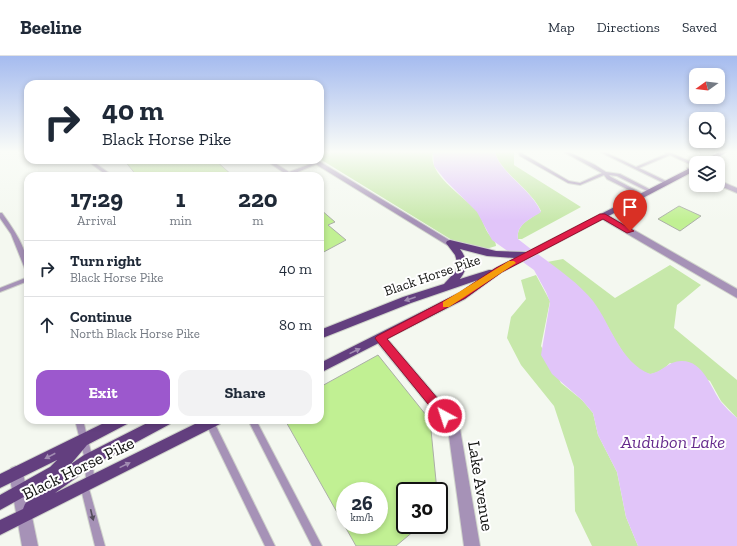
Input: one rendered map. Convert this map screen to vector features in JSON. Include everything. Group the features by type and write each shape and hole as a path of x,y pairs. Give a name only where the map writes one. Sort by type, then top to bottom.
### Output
{"main road":[{"path":"499,270 511,259 531,253 546,246 683,175"},
{"path":"450,242 491,255 511,259"},
{"path":"447,287 460,274 462,263 459,252 450,242"},
{"name":"Black Horse Pike","path":"324,334 407,300 499,270"},
{"name":"Black Horse Pike","path":"324,366 462,296 499,270"},
{"name":"Black Horse Pike","path":"0,481 114,424"},
{"path":"24,515 55,483 89,460 158,424"},
{"name":"Black Horse Pike","path":"0,528 207,424"},
{"path":"0,503 55,472 85,438"}],"street":[{"path":"337,175 450,242"},
{"path":"725,185 737,191"},
{"path":"603,216 737,294"},
{"name":"Lake Avenue","path":"380,338 454,427 470,545"},
{"path":"16,473 30,546"}],"lane":[{"path":"556,175 568,182 580,184 591,181 602,175"},
{"path":"606,175 609,178 643,195"},
{"path":"617,175 651,191"},
{"path":"650,175 666,183"},
{"path":"0,214 14,234 24,259"},
{"path":"0,290 24,281"},
{"path":"80,424 85,438 89,460 87,483 100,546"},
{"path":"214,424 270,546"},
{"path":"254,424 317,546"}],"green space":[{"path":"346,175 439,175 477,212 488,233 495,242 496,246 473,253"},
{"path":"511,175 530,175 581,207 522,239 518,239 519,229 525,222 541,211 531,196"},
{"path":"563,259 615,298 670,265 701,285 677,305 674,328 737,380 737,418 721,401 710,381 670,363 656,373 651,374 642,371 633,365 617,343 591,300 565,275 547,262"},
{"path":"536,275 550,301 541,346 561,383 582,400 593,413 598,435 617,472 626,517 638,546 592,546 575,511 574,467 554,406 521,365 507,338 511,317 526,299 521,280"}],"water":[{"name":"Audubon Lake","path":"441,175 510,175 531,196 541,212 525,222 519,229 518,239 568,276 586,293 593,301 617,342 631,361 650,374 677,361 689,362 695,365 706,376 721,402 737,418 737,546 638,546 626,517 617,472 598,435 593,413 582,400 552,374 541,355 550,302 546,292 534,270 492,240 477,212"}],"building":[{"path":"679,206 701,216 680,231 658,219"},
{"path":"324,212 335,222 328,225 346,240 324,252"},
{"path":"378,355 430,420 436,482 396,482 396,534 410,534 396,546 356,546 349,534 388,534 388,482 336,482 336,511 287,424 324,424 324,385"}],"slow traffic":[{"path":"446,304 462,296 511,263"}],"route":[{"path":"445,416 380,338 462,296 499,270 603,216 630,231"}]}
